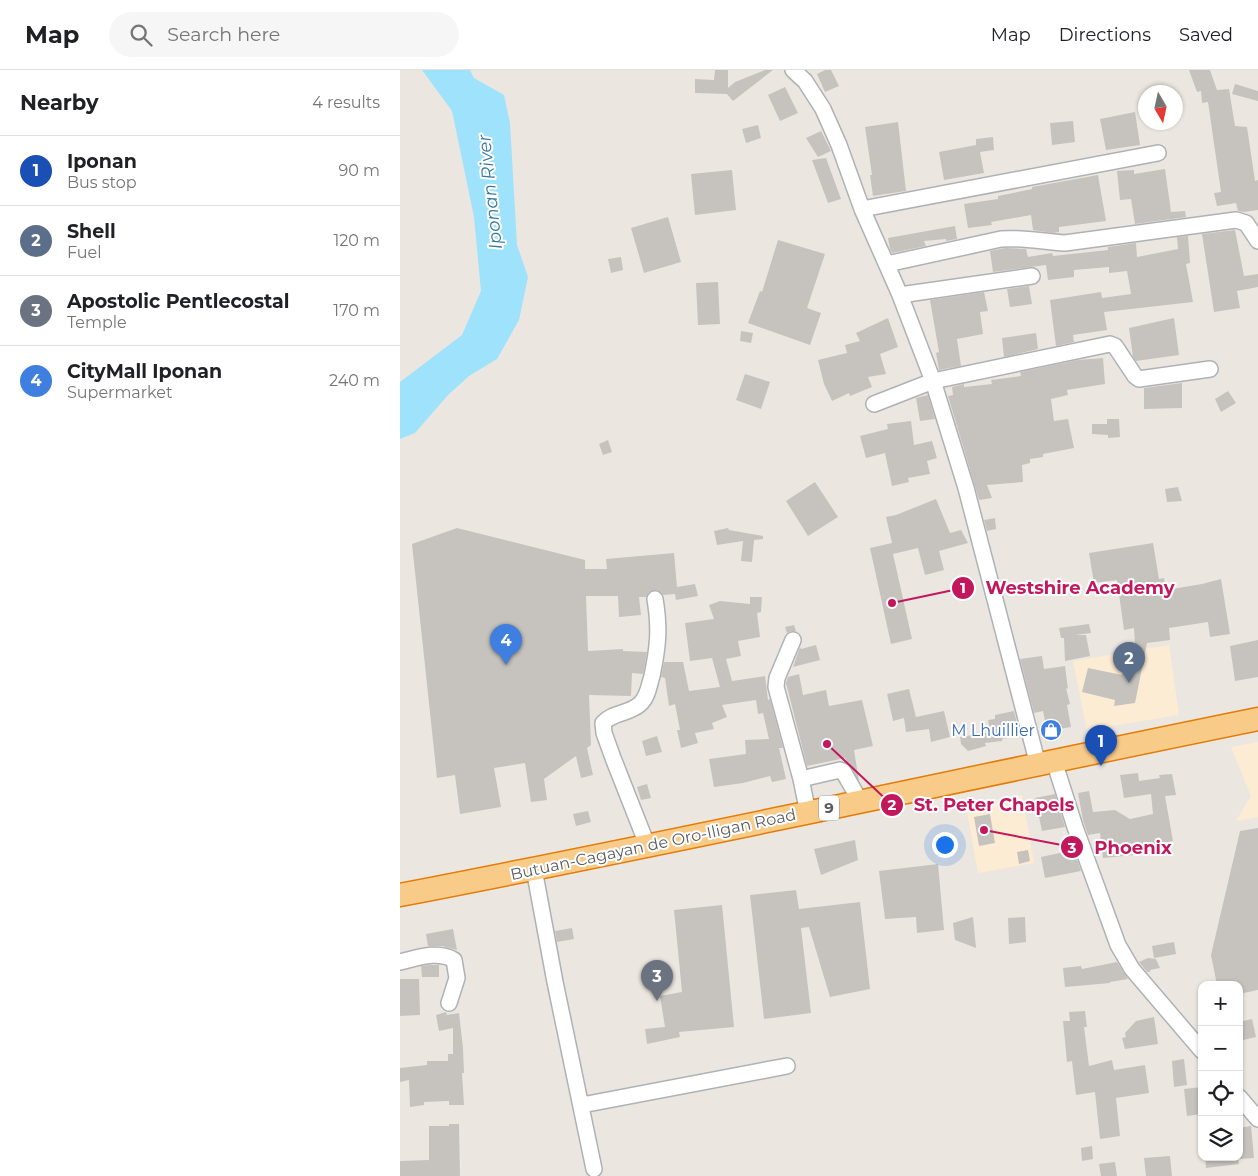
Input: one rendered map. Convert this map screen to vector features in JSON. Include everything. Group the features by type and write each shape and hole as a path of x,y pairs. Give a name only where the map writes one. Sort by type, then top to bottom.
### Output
{"highway":[{"name":"Butuan-Cagayan de Oro-Iligan Road","path":"400,895 648,847 739,826 1258,719"}],"street":[{"path":"794,70 805,81 823,109 839,145 862,209 900,295 932,381 966,488 1046,763 1075,827 1118,945 1132,969 1198,1046"},
{"path":"862,209 1158,153"},
{"path":"887,264 1001,239 1018,238 1065,243 1236,220 1246,223 1258,240"},
{"path":"900,295 1032,276"},
{"path":"874,404 932,381 1110,344 1115,346 1139,379 1210,369"},
{"path":"648,847 613,758 604,733 603,723 609,716 626,712 640,705 646,695 659,643 655,599"},
{"path":"793,640 777,678 776,687 801,779 808,813"},
{"path":"801,779 840,770 843,771 860,801"},
{"path":"534,869 555,982 594,1169"},
{"path":"400,962 436,955 447,956 454,960 457,978 449,1003"},
{"path":"582,1106 787,1066"},
{"path":"1243,1102 1258,1119"}],"shaded area":[{"path":"1169,645 1179,715 1087,730 1073,661"},
{"path":"1258,742 1258,817 1236,821 1251,796 1231,747"},
{"path":"1022,795 1034,863 978,873 966,806"}],"water":[{"name":"Iponan River","path":"422,70 470,70 474,78 504,95 510,123 517,245 528,277 519,320 497,359 469,376 448,395 415,433 400,439 400,382 462,335 481,291 474,217 452,111"}],"building":[{"path":"715,70 728,70 728,88 735,82 765,70 773,70 733,101 727,94 695,93 695,79 714,80"},
{"path":"825,70 831,70 839,86 825,92 817,74"},
{"path":"1189,70 1210,70 1217,90 1229,89 1235,126 1247,127 1255,181 1258,180 1258,210 1238,211 1236,203 1217,206 1214,193 1221,192 1208,102 1202,103 1201,91 1197,92"},
{"path":"1235,84 1258,91 1258,101 1232,94"},
{"path":"785,87 798,113 780,121 768,95"},
{"path":"1135,112 1140,145 1106,150 1100,119"},
{"path":"1073,121 1075,142 1052,145 1050,123"},
{"path":"898,122 906,191 873,196 865,127"},
{"path":"758,125 761,138 746,143 742,129"},
{"path":"821,131 831,151 818,157 806,138"},
{"path":"993,137 994,150 980,152 984,173 944,180 939,152 976,145 976,139"},
{"path":"826,158 841,199 828,203 812,160"},
{"path":"1165,169 1171,212 1185,211 1186,217 1135,224 1131,199 1120,200 1117,171 1134,170 1134,174"},
{"path":"732,170 736,210 695,215 691,174"},
{"path":"1098,175 1106,221 1059,227 1059,232 1053,233 1033,230 1031,215 991,222 992,225 968,228 964,204 998,199 998,196 1032,189 1032,187"},
{"path":"668,217 681,262 644,273 631,228"},
{"path":"955,226 957,239 924,241 926,246 892,253 890,249 888,238"},
{"path":"1235,230 1244,276 1258,274 1258,287 1237,291 1240,308 1214,312 1202,234"},
{"path":"1188,236 1190,263 1186,264 1193,302 1104,312 1107,330 1073,335 1074,342 1056,346 1050,300 1101,292 1102,298 1131,294 1127,271 1109,273 1109,267 1074,270 1074,277 1048,280 1046,265 993,272 990,251 1005,248 1026,249 1028,257 1052,253 1053,256 1108,250 1108,247 1136,243 1137,257 1178,249 1177,237"},
{"path":"778,240 825,254 807,308 821,313 810,345 748,323 760,291 762,292"},
{"path":"621,257 623,270 611,273 608,259"},
{"path":"718,282 720,324 698,325 696,283"},
{"path":"1029,286 1032,304 1010,307 1007,289"},
{"path":"984,292 988,311 980,312 983,334 957,339 961,366 939,370 936,353 939,352 930,300"},
{"path":"888,318 898,347 880,354 886,374 868,377 872,387 850,396 849,393 832,401 824,384 818,360 847,353 845,345 860,341 856,333"},
{"path":"1174,318 1179,355 1136,361 1133,357 1129,328"},
{"path":"741,331 753,333 751,343 740,341"},
{"path":"1036,333 1038,349 1004,357 1002,338"},
{"path":"1103,358 1105,384 1067,390 1068,395 1051,399 1054,421 1068,419 1074,448 1043,454 1043,457 1030,459 1030,463 1022,465 1023,482 987,485 992,498 979,500 948,396 953,395 952,387 964,384 964,387 992,384 991,380 1021,376 1020,372 1078,360"},
{"path":"745,374 770,382 761,409 736,400"},
{"path":"1182,383 1182,408 1144,409 1144,388"},
{"path":"1228,391 1236,403 1221,412 1215,399"},
{"path":"928,395 935,419 920,421 916,398"},
{"path":"1107,419 1119,419 1120,437 1108,438 1108,435 1092,434 1092,424 1107,424"},
{"path":"911,421 914,445 932,441 937,458 927,461 930,474 908,478 909,482 892,486 885,453 866,458 860,436 888,429 887,424"},
{"path":"608,440 612,452 603,455 599,444"},
{"path":"815,482 838,517 808,536 786,501"},
{"path":"1178,487 1182,501 1167,502 1165,489"},
{"path":"936,499 950,533 961,530 968,543 939,551 944,570 925,575 918,548 893,554 912,639 891,644 870,548 892,543 886,517 896,515"},
{"path":"995,518 996,529 987,531 984,520"},
{"path":"457,528 585,560 585,569 607,569 606,559 674,553 677,587 695,584 698,596 676,600 675,594 663,595 659,591 654,590 649,592 646,597 639,597 641,615 619,617 618,596 586,596 588,651 623,649 623,651 647,652 645,664 643,674 632,673 631,696 589,695 591,745 587,748 593,775 581,778 576,756 544,779 547,800 531,802 525,763 494,768 501,807 460,814 455,775 437,778 412,544"},
{"path":"728,528 729,530 763,536 763,539 754,540 752,562 741,561 743,541 717,545 714,531"},
{"path":"1153,543 1159,579 1164,578 1166,590 1221,579 1230,634 1210,637 1208,622 1169,628 1170,640 1147,643 1135,703 1114,706 1115,700 1082,692 1088,668 1122,675 1124,664 1136,661 1134,628 1124,630 1117,580 1094,583 1089,553"},
{"path":"750,597 762,597 761,612 757,613 760,637 738,641 741,656 726,659 732,681 765,676 768,700 770,699 783,748 779,748 786,779 772,782 770,776 743,783 714,787 709,759 746,754 745,740 769,739 763,713 758,714 756,700 722,705 727,717 712,723 714,729 695,733 698,743 681,748 677,730 680,730 675,704 669,706 665,678 661,677 664,662 683,662 689,691 720,687 712,658 690,661 685,623 714,619 709,605 720,601 750,604"},
{"path":"1089,624 1091,633 1075,635 1086,635 1090,656 1065,661 1064,638 1061,638 1059,628"},
{"path":"794,625 796,631 787,633 785,627"},
{"path":"1258,640 1258,677 1235,681 1230,646"},
{"path":"816,645 820,660 793,667 800,647 801,649"},
{"path":"1042,656 1044,669 1065,666 1068,689 1066,688 1070,704 1067,705 1071,727 1047,731 1043,711 1034,713 1020,659"},
{"path":"799,674 803,695 826,690 829,706 862,700 873,746 854,750 859,781 845,758 807,766 786,683 788,677"},
{"path":"909,689 916,717 944,711 950,737 931,742 929,729 906,732 904,718 893,721 887,694"},
{"path":"1014,711 1020,735 1002,739 1002,741 985,743 986,746 968,751 961,744 960,737 990,732 988,720 995,719 995,715"},
{"path":"657,736 662,752 646,756 642,741"},
{"path":"1138,773 1139,781 1160,778 1159,775 1172,774 1176,795 1165,796 1173,841 1143,847 1144,854 1103,858 1100,833 1088,835 1078,793 1089,791 1093,812 1115,810 1130,819 1153,814 1151,794 1124,798 1120,775"},
{"path":"647,784 651,798 641,800 637,787"},
{"path":"1055,794 1065,827 1042,831 1035,798"},
{"path":"588,811 591,822 576,826 573,814"},
{"path":"990,814 995,843 979,846 974,817"},
{"path":"1258,828 1258,990 1243,993 1243,981 1216,981 1211,955 1240,831"},
{"path":"855,840 858,860 821,875 814,849"},
{"path":"1028,850 1030,861 1019,864 1017,852"},
{"path":"1074,850 1081,871 1045,878 1041,857"},
{"path":"938,864 944,930 917,933 916,917 885,919 879,871"},
{"path":"796,890 799,909 860,902 870,989 830,997 809,927 801,928 811,1013 764,1019 750,895"},
{"path":"722,905 734,1027 679,1032 680,1037 647,1044 645,1029 665,1027 660,996 682,992 674,910"},
{"path":"973,917 976,948 955,940 953,923"},
{"path":"1025,917 1026,942 1009,944 1008,918"},
{"path":"572,928 574,939 557,942 555,931"},
{"path":"453,929 457,950 442,946 428,946 426,934"},
{"path":"1174,942 1176,954 1154,958 1152,946"},
{"path":"1148,958 1156,959 1160,968 1147,972 1139,962"},
{"path":"1117,962 1128,979 1110,983 1065,987 1063,968 1081,966 1082,969"},
{"path":"439,965 439,977 422,977 421,966"},
{"path":"400,979 419,979 420,1015 400,1016"},
{"path":"1085,1011 1087,1027 1084,1027 1089,1066 1112,1060 1114,1070 1145,1065 1149,1093 1116,1098 1120,1136 1100,1139 1095,1092 1076,1095 1072,1061 1067,1062 1063,1021 1070,1021 1069,1012"},
{"path":"446,1012 447,1015 459,1013 463,1048 464,1105 449,1105 449,1101 424,1102 424,1105 410,1107 409,1080 400,1082 400,1068 427,1065 427,1061 448,1061 448,1054 453,1054 453,1028 439,1031 436,1015"},
{"path":"1154,1017 1158,1044 1125,1049 1122,1038 1126,1037 1125,1033 1136,1021"},
{"path":"1252,1019 1256,1037 1243,1040 1243,1021"},
{"path":"1184,1059 1187,1085 1174,1087 1172,1061"},
{"path":"1198,1087 1198,1115 1187,1116 1184,1089"},
{"path":"449,1124 459,1124 460,1176 400,1176 400,1161 429,1160 429,1126 449,1126"},
{"path":"1251,1126 1254,1158 1243,1159 1243,1127"},
{"path":"1092,1146 1093,1159 1082,1161 1081,1148"},
{"path":"1170,1156 1172,1176 1146,1176 1144,1158"},
{"path":"1205,1161 1239,1161 1239,1164 1206,1168"},
{"path":"1115,1162 1117,1176 1101,1176 1099,1164"}],"place":[{"name":"Westshire Academy","path":"892,603"},
{"name":"CityMall Iponan","path":"506,665"},
{"name":"Shell","path":"1129,683"},
{"name":"M Lhuillier","path":"1051,730"},
{"name":"St. Peter Chapels","path":"827,744"},
{"name":"Iponan","path":"1101,766"},
{"name":"Phoenix","path":"984,830"},
{"name":"Apostolic Pentlecostal","path":"657,1001"}]}
